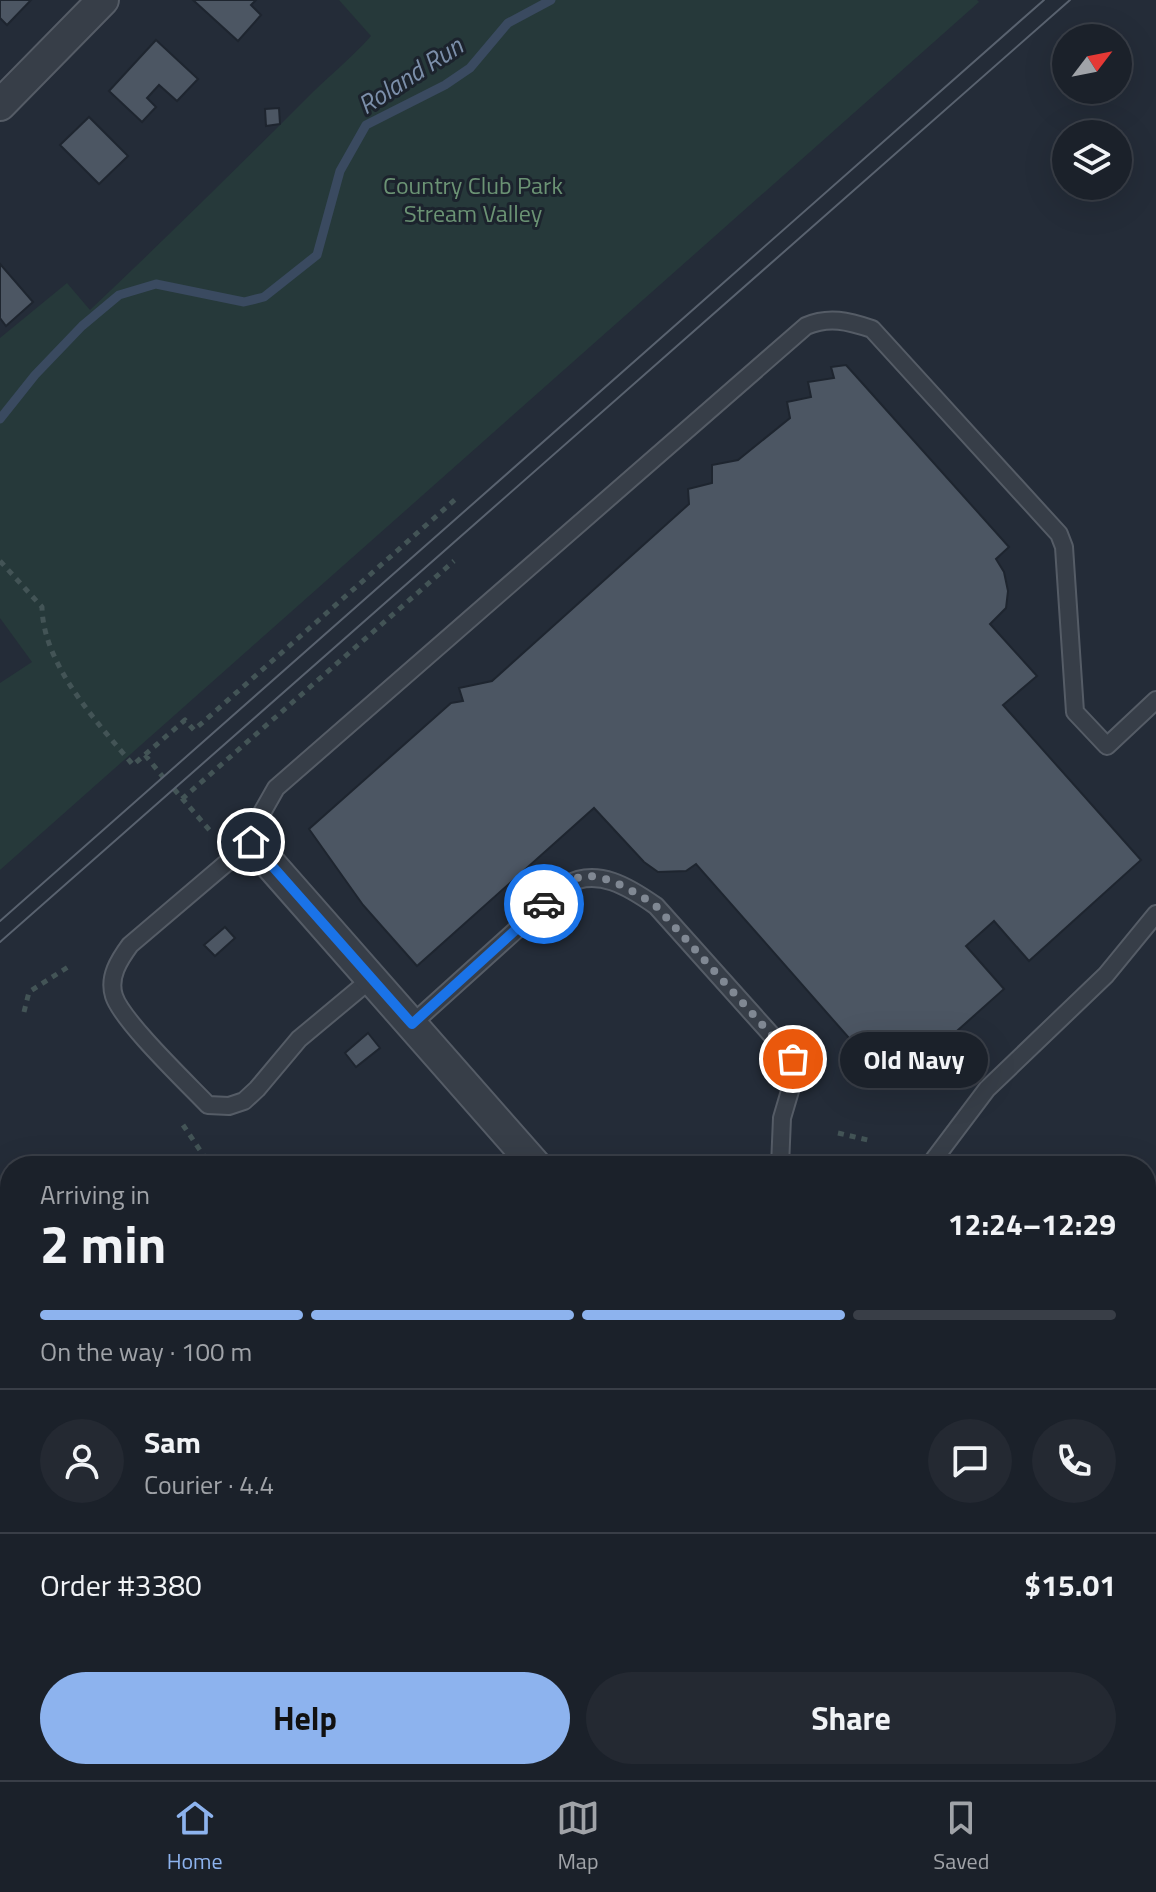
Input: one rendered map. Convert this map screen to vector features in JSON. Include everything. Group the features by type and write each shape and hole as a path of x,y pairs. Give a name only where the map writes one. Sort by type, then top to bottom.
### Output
{"street":[{"path":"0,105 103,0"},
{"path":"251,842 527,1156"}],"lane":[{"path":"371,979 299,1039 244,1101 229,1106 208,1105 126,1017 114,996 113,979 118,961 130,945 251,842 255,825 276,788 806,326 819,320 835,319 872,329 1059,534 1064,547 1075,712 1107,746 1156,700"},
{"path":"412,1024 566,885 580,877 612,882 656,906 793,1059 795,1074 782,1118 780,1156"},
{"path":"937,1156 987,1089 1106,975 1154,920"}],"path":[{"path":"0,561 42,607 43,629 59,665 92,719 133,765 185,720 194,730 458,497"},
{"path":"182,799 454,561"},
{"path":"145,755 163,777"},
{"path":"174,789 212,833"},
{"path":"24,1012 29,992 68,967"},
{"path":"183,1125 204,1156"},
{"path":"838,1133 868,1140"}],"green space":[{"name":"Country Club Park Stream Valley","path":"339,0 979,2 0,870 0,683 32,662 0,618 0,338 67,283 90,310 355,53 371,36"}],"building":[{"path":"0,0 31,0 7,25 0,18"},
{"path":"193,0 256,0 251,5 261,15 238,41"},
{"path":"156,40 198,79 177,101 159,85 147,98 156,107 142,122 109,91"},
{"path":"279,108 280,124 266,126 265,109"},
{"path":"89,117 128,156 99,184 60,145"},
{"path":"0,264 33,302 6,326 0,318"},
{"path":"846,365 1009,547 996,559 1004,572 1008,591 1006,608 990,624 1037,676 1003,705 1141,860 1029,961 994,921 966,946 1004,989 893,1088 696,864 686,871 658,872 644,862 594,808 417,966 363,905 309,829 451,703 463,701 459,688 492,681 689,504 688,489 712,483 712,465 738,460 790,418 787,402 811,397 808,382 834,378 831,367"},
{"path":"225,927 235,938 215,956 204,945"},
{"path":"368,1033 380,1048 356,1067 345,1053"}],"waterway":[{"name":"Roland Run","path":"0,419 35,375 82,326 119,295 156,284 244,302 264,297 317,255 340,171 366,125 445,85 470,68 508,23 551,0"}],"tram line":[{"path":"0,921 1044,0"},
{"path":"0,942 1070,0"}],"way so far":[{"path":"544,904 580,877 612,882 640,895 656,906 793,1059"}],"place":[{"name":"Old Navy","path":"793,1059"}],"route":[{"path":"251,842 412,1024 544,904"}]}
